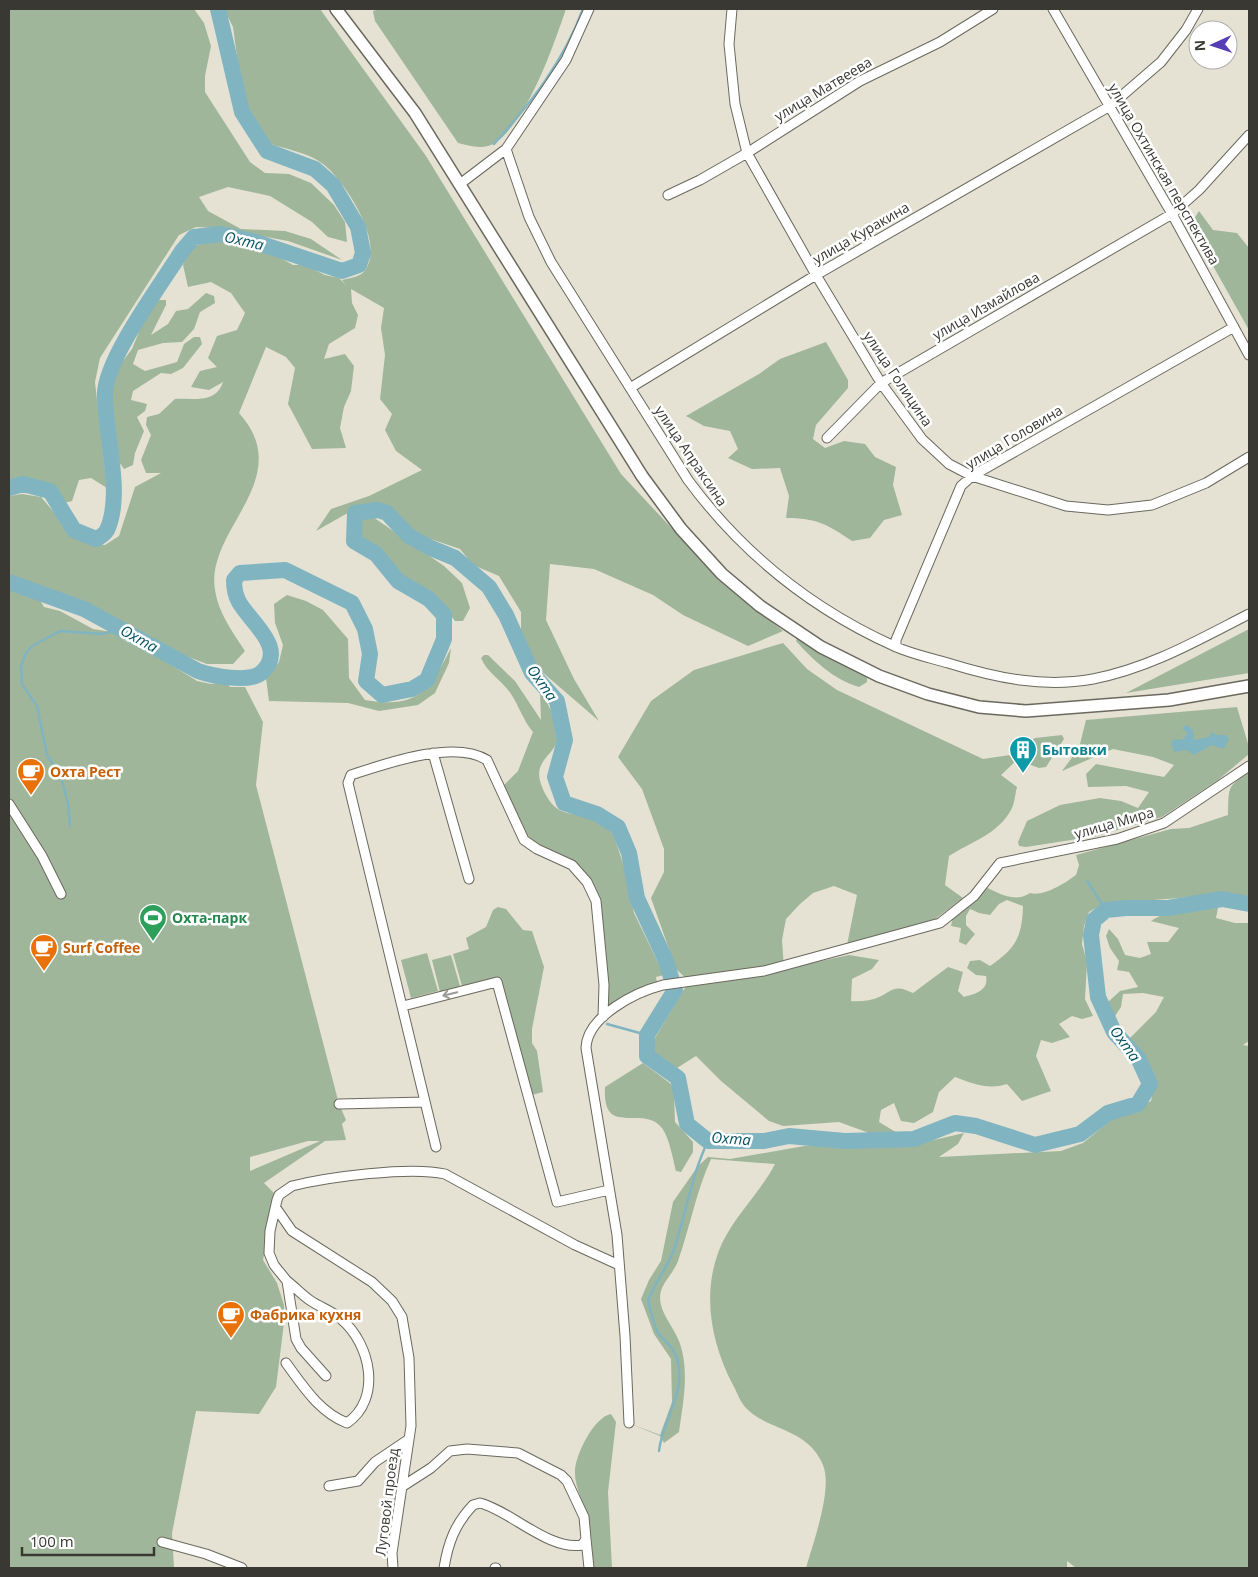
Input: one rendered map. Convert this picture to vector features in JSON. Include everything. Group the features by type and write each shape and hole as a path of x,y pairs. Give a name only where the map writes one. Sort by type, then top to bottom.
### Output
{"street":[{"path":"336,9 415,114 642,476 681,529 722,574 760,606 821,647 879,676 928,694 979,707 1026,711 1169,700 1249,686"},
{"path":"460,184 506,149 566,60 589,9"},
{"name":"улица Голицина","path":"732,9 729,44 735,104 747,152 816,275 881,383 922,439 949,464 972,476 1066,506 1108,510 1152,505 1206,483 1249,457"},
{"name":"улица Матвеева","path":"668,195 700,180 747,152 829,99 940,42 993,9"},
{"name":"улица Охтинская перспектива","path":"1053,9 1172,214 1249,355"},
{"name":"улица Куракина","path":"630,388 816,275 1110,106 1161,62 1186,30 1198,9"},
{"name":"улица Измайлова","path":"827,438 881,383 1172,214 1198,190 1249,135"},
{"name":"улица Апраксина","path":"506,149 529,218 551,262 688,480 712,513 738,539 777,576 815,603 896,647 1002,678 1048,683 1092,679 1128,671 1163,658 1249,614"},
{"name":"улица Головина","path":"896,647 896,640 961,486 972,476 1234,327"},
{"path":"433,752 469,879"},
{"path":"436,1147 348,784 351,775 433,752 478,754 487,760 524,840 537,849 572,865 588,882 596,902 604,985 603,1017 593,1027 586,1039 586,1048 619,1264 629,1422"},
{"name":"улица Мира","path":"603,1017 637,994 663,985 764,971 940,923 974,896 1000,863 1117,839 1164,822 1249,766"},
{"path":"9,804 38,849 60,894"},
{"path":"403,1006 498,982 557,1202 609,1190"},
{"path":"340,1104 425,1102"},
{"path":"286,1363 313,1398 329,1414 347,1423 357,1416 369,1385 368,1362 356,1338 341,1319 309,1300 287,1281 274,1265 269,1253 270,1230 279,1195 297,1184 428,1170 445,1174 575,1245 619,1264"},
{"name":"Луговой проезд","path":"276,1208 292,1231 372,1282 392,1301 402,1317 406,1332 411,1381 409,1439 392,1552 394,1568"},
{"path":"287,1281 296,1339 301,1348 326,1376"},
{"name":"Луговой проезд","path":"329,1486 358,1481 375,1462 409,1439"},
{"path":"403,1486 431,1468 450,1451 467,1449 518,1453 561,1475 568,1481 584,1517 589,1568"},
{"path":"444,1568 448,1545 454,1530 473,1505 480,1503 566,1544 582,1544 586,1539"},
{"path":"162,1542 206,1554 242,1568"}],"green space":[{"path":"9,9 194,9 204,23 211,46 205,76 205,92 250,162 265,173 289,174 311,183 334,205 345,222 347,242 328,237 312,222 270,196 228,187 199,197 208,211 241,229 285,231 311,239 342,260 288,241 216,228 196,227 179,235 100,358 95,382 107,488 91,478 79,480 72,501 64,503 52,485 26,478 9,481"},
{"path":"224,9 320,9 426,156 621,474 720,580 783,631 748,646 683,615 653,595 594,569 550,564 546,620 574,679 599,721 541,671 521,643 521,612 499,576 473,565 460,549 410,532 388,509 353,510 316,531 331,509 369,496 422,470 396,451 385,430 392,414 380,399 385,355 381,328 384,308 351,289 352,303 358,315 355,328 329,344 324,359 345,354 354,366 351,391 344,407 340,428 346,448 312,449 288,404 295,368 286,357 266,347 239,413 254,437 259,460 255,482 223,546 216,568 215,590 219,606 245,651 233,664 207,664 178,653 124,627 91,605 9,575 9,496 22,494 41,497 75,537 84,542 105,545 119,536 135,487 161,473 146,473 141,460 151,435 146,425 147,417 159,414 175,399 209,397 220,389 223,382 209,390 191,387 200,371 217,367 208,358 217,336 237,330 245,313 231,293 211,282 188,287 183,265 189,250 206,240 228,239 275,255 293,265 305,265 325,275 339,278 346,285 342,280 359,275 366,269 370,258 367,231 362,217 338,179 317,160 302,153 270,144 247,107 240,79 233,27"},
{"path":"380,9 566,9 547,62 529,101 507,132 495,143 481,147 458,143 375,21 373,11"},
{"path":"1199,211 1213,230 1237,233 1249,248 1249,330 1190,225"},
{"path":"206,293 214,296 215,303 200,312 194,329 182,342 163,343 138,350 133,364 145,371 177,362 184,344 194,337 200,337 202,344 183,368 171,374 161,373 133,391 131,400 147,404 145,411 137,417 144,431 135,453 133,465 124,469 115,456 111,399 112,383 116,370 132,349 145,317 157,300 166,300 166,305 151,335 168,324 176,311 188,309"},
{"path":"826,342 848,380 848,388 816,425 813,439 825,448 844,441 865,444 875,457 896,467 893,485 902,515 884,520 870,538 852,541 821,523 805,519 786,518 789,496 780,468 752,469 728,458 738,449 730,431 704,426 686,416 759,374 780,359"},
{"path":"373,517 444,566 462,583 470,608 463,621 455,621 440,602 403,576 377,547 361,536 357,527 357,518"},
{"name":"Охта-парк","path":"9,590 38,597 44,607 60,611 93,629 112,632 127,642 144,648 197,681 211,684 226,682 230,687 245,687 263,722 256,785 339,1104 346,1120 342,1124 346,1140 325,1141 264,1183 276,1195 263,1260 277,1283 284,1305 284,1323 276,1387 259,1414 196,1411 172,1533 174,1568 9,1568","holes":["308,1141 320,1141 250,1171 250,1157"]},
{"path":"287,595 306,601 323,610 348,639 349,678 365,700 397,702 419,694 435,676 451,648 449,663 435,693 418,705 379,711 348,703 269,701 266,678 279,662 283,645 275,623 274,604"},
{"path":"1249,629 1249,673 1126,693"},
{"path":"798,637 867,675 867,682 859,687 841,680 817,662 796,641"},
{"path":"783,643 807,669 837,690 983,759 1010,755 1035,738 1062,735 1064,739 1046,767 1039,768 1017,760 1001,775 1017,787 1011,810 1006,818 983,837 949,856 945,885 963,898 935,919 847,945 857,895 834,886 813,893 786,919 782,940 784,969 849,955 879,960 872,969 852,979 851,1001 872,999 898,988 913,993 948,967 963,972 958,991 964,997 977,993 986,985 986,976 976,975 967,968 970,961 980,960 990,966 1012,947 1019,934 1023,906 1007,900 999,904 990,915 970,909 966,916 966,925 975,934 966,945 959,942 961,928 951,926 954,913 978,884 1004,895 1017,898 1030,893 1036,894 1048,891 1076,875 1079,865 1076,855 1171,829 1189,828 1228,815 1230,789 1236,781 1249,772 1249,899 1230,894 1103,904 1089,912 1084,926 1082,944 1087,962 1085,999 1093,1016 1082,1019 1072,1016 1059,1024 1070,1037 1052,1043 1041,1040 1036,1056 1051,1091 1022,1101 1007,1084 987,1086 955,1077 939,1092 933,1112 914,1123 901,1121 894,1103 881,1110 879,1122 899,1134 869,1133 839,1122 783,1126 769,1121 721,1081 696,1056 677,1068 653,1055 655,1038 689,981 676,969 651,898 664,872 664,849 642,789 618,757 651,701 694,670"},
{"path":"484,655 488,655 515,681 541,720 540,692 547,703 556,722 558,736 556,745 540,768 539,777 542,788 551,803 558,809 591,819 613,833 626,873 634,913 664,975 656,977 657,982 652,983 653,986 603,1017 596,901 572,865 524,840 501,788 518,771 533,732 526,723 511,694 484,663 481,658"},
{"path":"1237,707 1249,747 1249,754 1218,780 1162,817 1097,836 1026,847 1019,846 1018,842 1027,821 1060,805 1100,798 1121,801 1138,808 1149,792 1126,786 1088,787 1086,774 1096,764 1164,777 1174,765 1153,757 1113,749 1062,771 1079,748 1086,720"},
{"path":"498,907 506,909 523,930 532,931 544,967 532,1029 532,1043 537,1051 543,1092 528,1096 498,983 479,987 477,982 462,986 453,954 469,949 466,938 486,927 493,910"},
{"path":"1218,908 1216,918 1235,923 1249,923 1249,1041 1243,1045 1249,1046 1249,1568 1076,1568 1067,1561 1067,1568 806,1568 824,1502 826,1488 823,1465 808,1444 787,1431 755,1416 744,1406 720,1354 715,1337 710,1304 713,1270 723,1241 775,1164 711,1159 701,1184 678,1261 662,1287 660,1298 663,1311 679,1341 684,1363 685,1386 679,1432 664,1443 660,1436 629,1423 660,1435 672,1402 671,1359 654,1334 641,1299 649,1280 661,1261 673,1202 698,1166 708,1157 730,1159 804,1146 912,1145 964,1133 958,1144 939,1157 1061,1151 1083,1143 1111,1120 1151,1101 1154,1083 1130,1038 1156,1012 1164,997 1143,993 1123,994 1121,1007 1115,1016 1111,1012 1108,1002 1120,991 1138,987 1129,972 1117,970 1119,961 1110,948 1106,936 1109,929 1118,939 1125,955 1140,958 1151,954 1147,942 1168,942 1179,928 1151,921 1174,911"},
{"path":"427,953 438,991 411,998 401,960"},
{"path":"451,955 460,986 440,992 432,960"},
{"path":"643,1063 671,1084 674,1093 675,1122 693,1142 693,1152 681,1172 676,1171 668,1142 661,1127 653,1121 644,1118 616,1116 610,1112 606,1103 605,1087"},
{"path":"611,1414 616,1422 608,1492 612,1568 594,1568 589,1524 578,1488 575,1470 582,1446 592,1429 598,1422"}],"water":[{"path":"1187,725 1193,730 1194,740 1209,737 1212,732 1216,735 1226,735 1229,739 1224,749 1212,745 1194,755 1186,750 1174,752 1171,743 1173,740 1184,739 1187,733 1182,728"}],"waterway":[{"name":"Охта","path":"9,488 23,484 50,491 74,530 96,539 106,531 112,515 114,499 114,481 105,409 105,393 108,378 136,321 182,251 194,237 221,234 256,242 342,271 359,265 363,253 358,227 333,185 315,169 267,151 242,112 218,9"},
{"path":"494,144 545,81 566,46 583,9"},
{"name":"Охта","path":"9,582 84,609 198,671 212,675 248,678 261,673 269,664 271,655 265,636 244,610 238,599 234,580 240,573 285,570 352,603 365,629 370,654 366,681 382,695 412,689 427,680 444,639 444,615 429,599 398,581 376,554 354,541 355,513 378,510 387,513 409,536 455,558 489,587 506,615 532,673 557,701 565,740 555,777 564,803 597,814 618,827 629,853 637,898 666,961 675,990 647,1035 647,1056 678,1078 687,1124 708,1141 764,1141 789,1136 845,1141 914,1139 955,1123 976,1126 1035,1145 1080,1134 1108,1113 1138,1104 1150,1084 1138,1058 1114,1032 1098,997 1091,935 1094,920 1106,910 1168,908 1222,899 1249,904"},
{"path":"70,826 68,804 61,777 47,755 37,706 22,684 21,666 26,653 32,646 60,631 102,634 120,629"},
{"path":"1087,881 1106,910"},
{"path":"607,1024 647,1035"},
{"path":"659,1451 661,1439 677,1391 679,1366 674,1351 657,1330 648,1300 673,1252 697,1168 708,1141"}],"place":[{"name":"Бытовки","path":"1023,774"},
{"name":"Охта Рест","path":"31,796"},
{"name":"Охта-парк","path":"153,942"},
{"name":"Surf Coffee","path":"44,972"},
{"name":"Фабрика кухня","path":"231,1339"}]}
